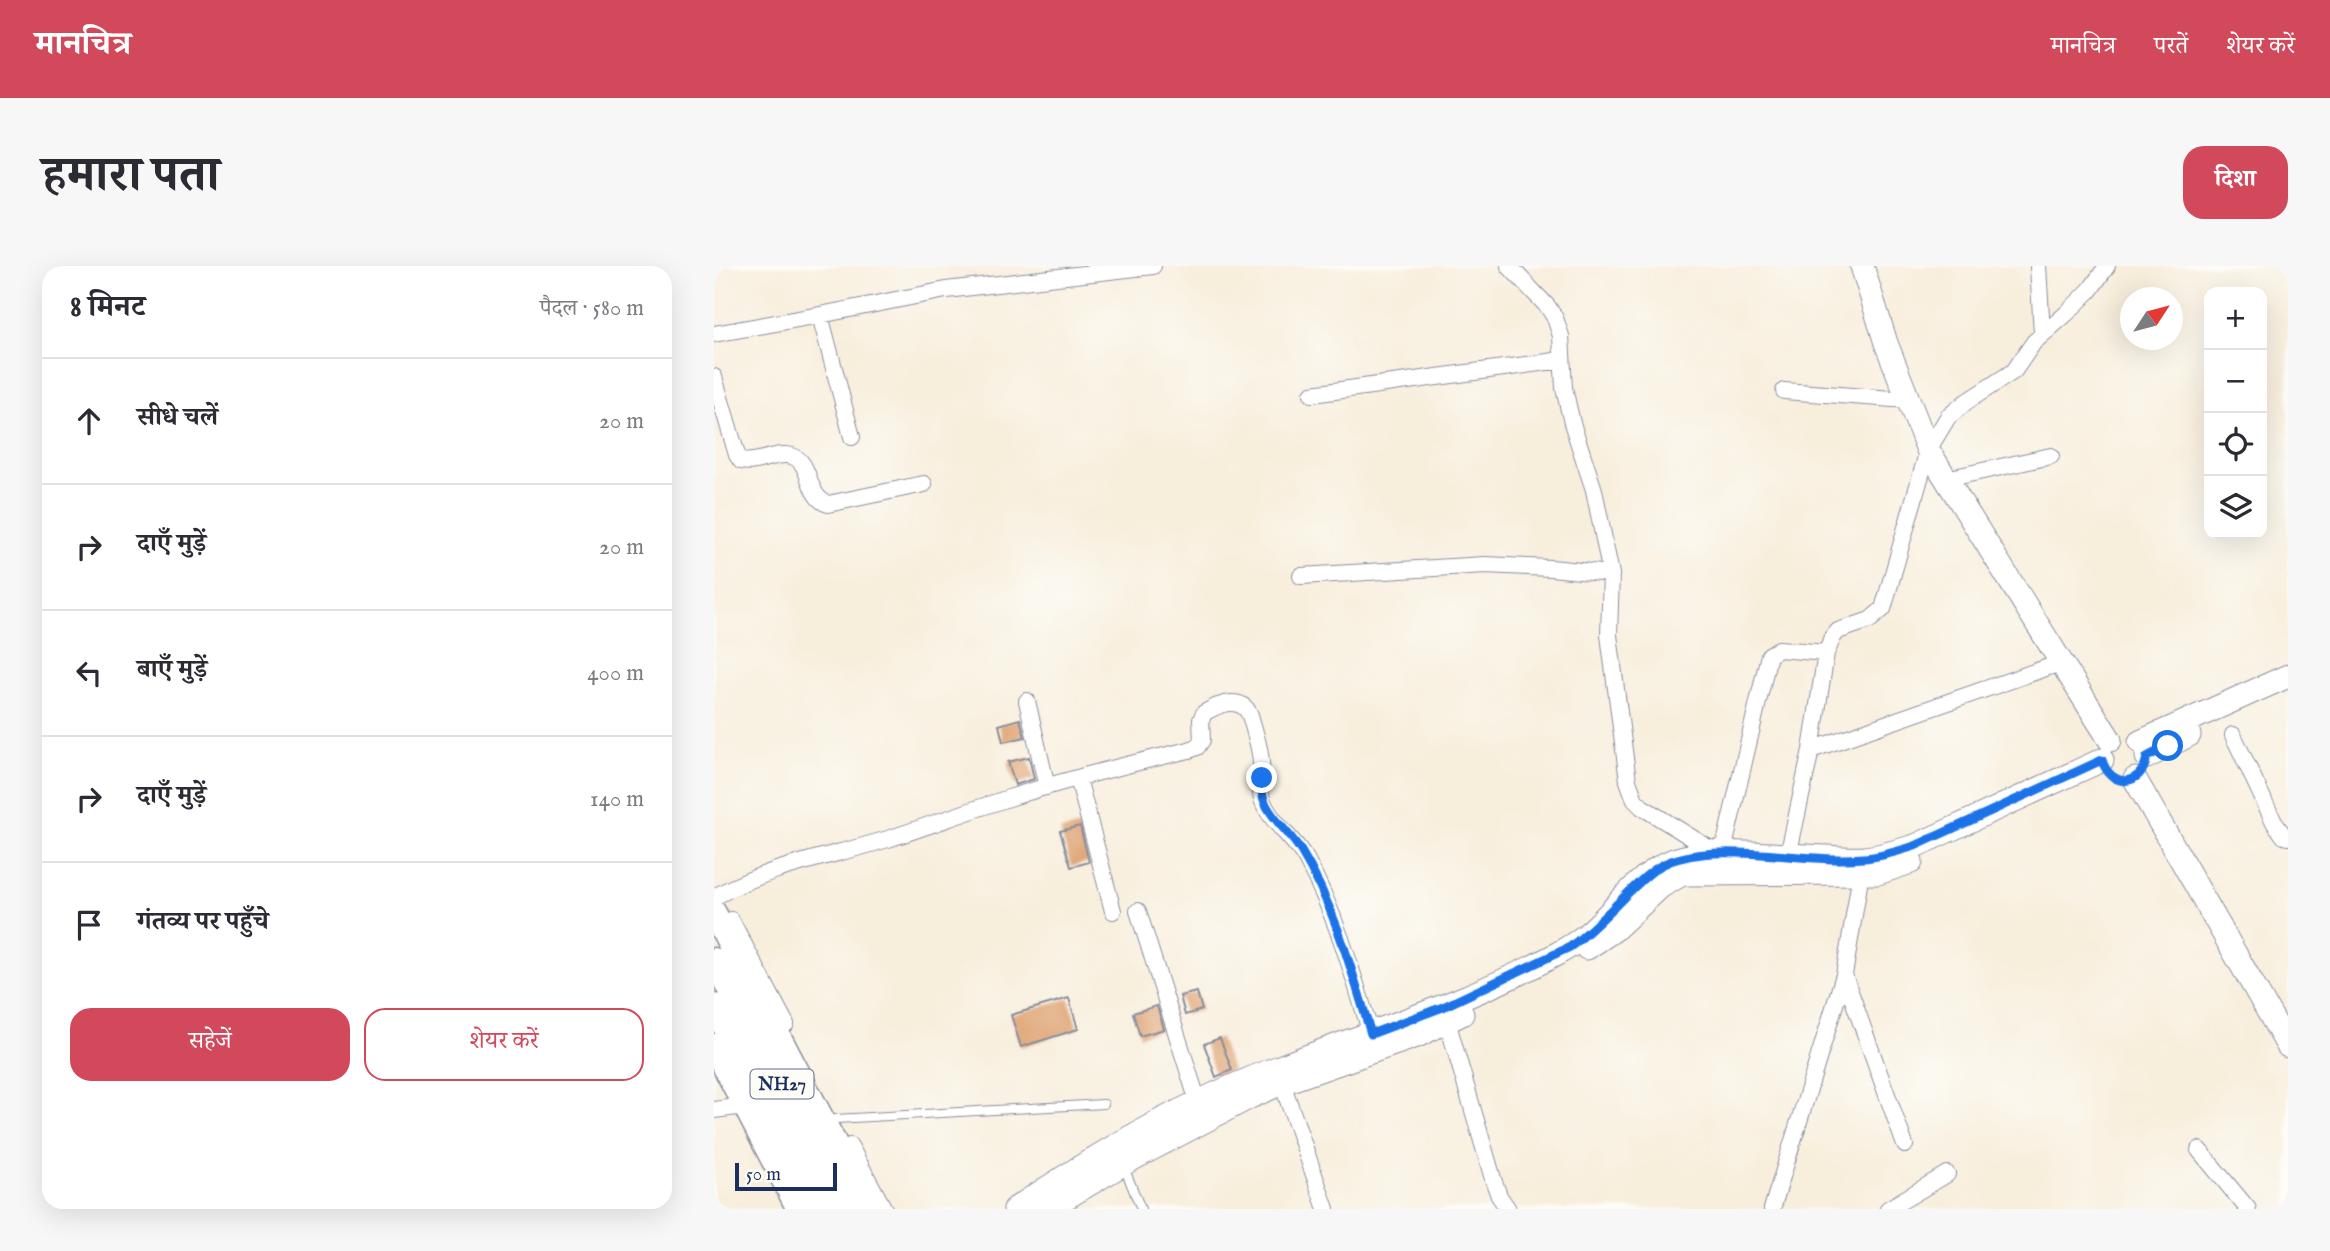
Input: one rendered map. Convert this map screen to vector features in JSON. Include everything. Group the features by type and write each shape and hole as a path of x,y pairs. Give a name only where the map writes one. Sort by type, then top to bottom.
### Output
{"highway":[{"path":"715,900 869,1209"},
{"name":"NH27","path":"714,960 849,1209"},
{"name":"NH27","path":"714,1006 822,1209"},
{"path":"714,1046 799,1209"}],"main road":[{"path":"1047,1209 1071,1199 1123,1164 1250,1097 1282,1083 1417,1036 1551,972 1614,930 1660,887 1682,874 1878,873 1936,853 2107,758 2125,735 2144,750 2146,767 2135,779 2118,780 2107,758 2063,662 1927,450 1907,400 1862,266"},
{"path":"2144,750 2288,676"},
{"path":"2144,750 2184,738 2288,691"},
{"path":"1015,1209 1115,1146 1198,1101 1443,1007 1570,947 1587,934 1650,872 1666,863 1685,857 1715,854 1861,859 1888,855 1915,846 2107,758"},
{"path":"2135,779 2288,1045"}],"street":[{"path":"714,334 946,290 1087,269 1153,266"},
{"path":"1508,266 1548,307 1561,336 1564,388 1572,423 1594,490 1611,574 1609,635 1630,791 1635,800 1707,847 1722,848 1726,844 1769,655 1779,649 1826,653"},
{"path":"2038,266 2042,333"},
{"path":"1788,856 1811,750 1826,653 1838,631 1870,620 1883,609 1927,450 1948,417 2014,370 2042,333 2066,314 2107,266"},
{"path":"820,315 852,437"},
{"path":"1312,394 1562,360"},
{"path":"714,377 741,461 748,463 786,455 794,456 800,461 816,497 821,502 828,504 924,484"},
{"path":"1784,391 1907,400"},
{"path":"1946,479 2051,456"},
{"path":"1301,576 1485,565 1611,574"},
{"path":"1811,750 2063,662"},
{"path":"1027,701 1047,787"},
{"path":"884,1209 745,946 715,900 740,882 776,869 887,839 1078,778 1197,747 1202,740 1201,720 1204,713 1234,702 1244,705 1250,715 1261,758 1262,799 1306,860 1333,918 1346,950 1371,1034"},
{"path":"2233,735 2274,822 2284,836 2288,837"},
{"path":"1078,778 1113,912"},
{"path":"1772,1209 1844,975 1861,873"},
{"path":"1138,911 1198,1101"},
{"path":"1844,975 1905,1145"},
{"path":"1447,1021 1493,1179 1499,1196 1508,1209"},
{"path":"1282,1083 1326,1209"},
{"path":"714,1110 745,1106"},
{"path":"2199,1150 2248,1209"},
{"path":"1888,1209 1917,1201 1947,1174"}],"lane":[{"path":"835,1119 1104,1104"},
{"path":"1123,1164 1141,1209"}],"building":[{"path":"1020,719 1025,737 1003,742 999,725"},
{"path":"1029,757 1034,779 1015,785 1008,762"},
{"path":"1080,826 1089,862 1071,867 1060,831"},
{"path":"1197,992 1202,1010 1185,1015 1180,996"},
{"path":"1069,998 1078,1029 1021,1047 1011,1015"},
{"path":"1157,1006 1164,1029 1140,1036 1133,1013"},
{"path":"1220,1038 1232,1070 1216,1077 1204,1044"}],"route":[{"path":"1262,778 1262,799 1306,860 1333,918 1346,950 1371,1034 1443,1007 1570,947 1587,934 1650,872 1666,863 1685,857 1715,854 1861,859 1888,855 1915,846 2102,760 2110,776 2118,780 2135,779 2146,767 2147,757 2168,746"}]}
